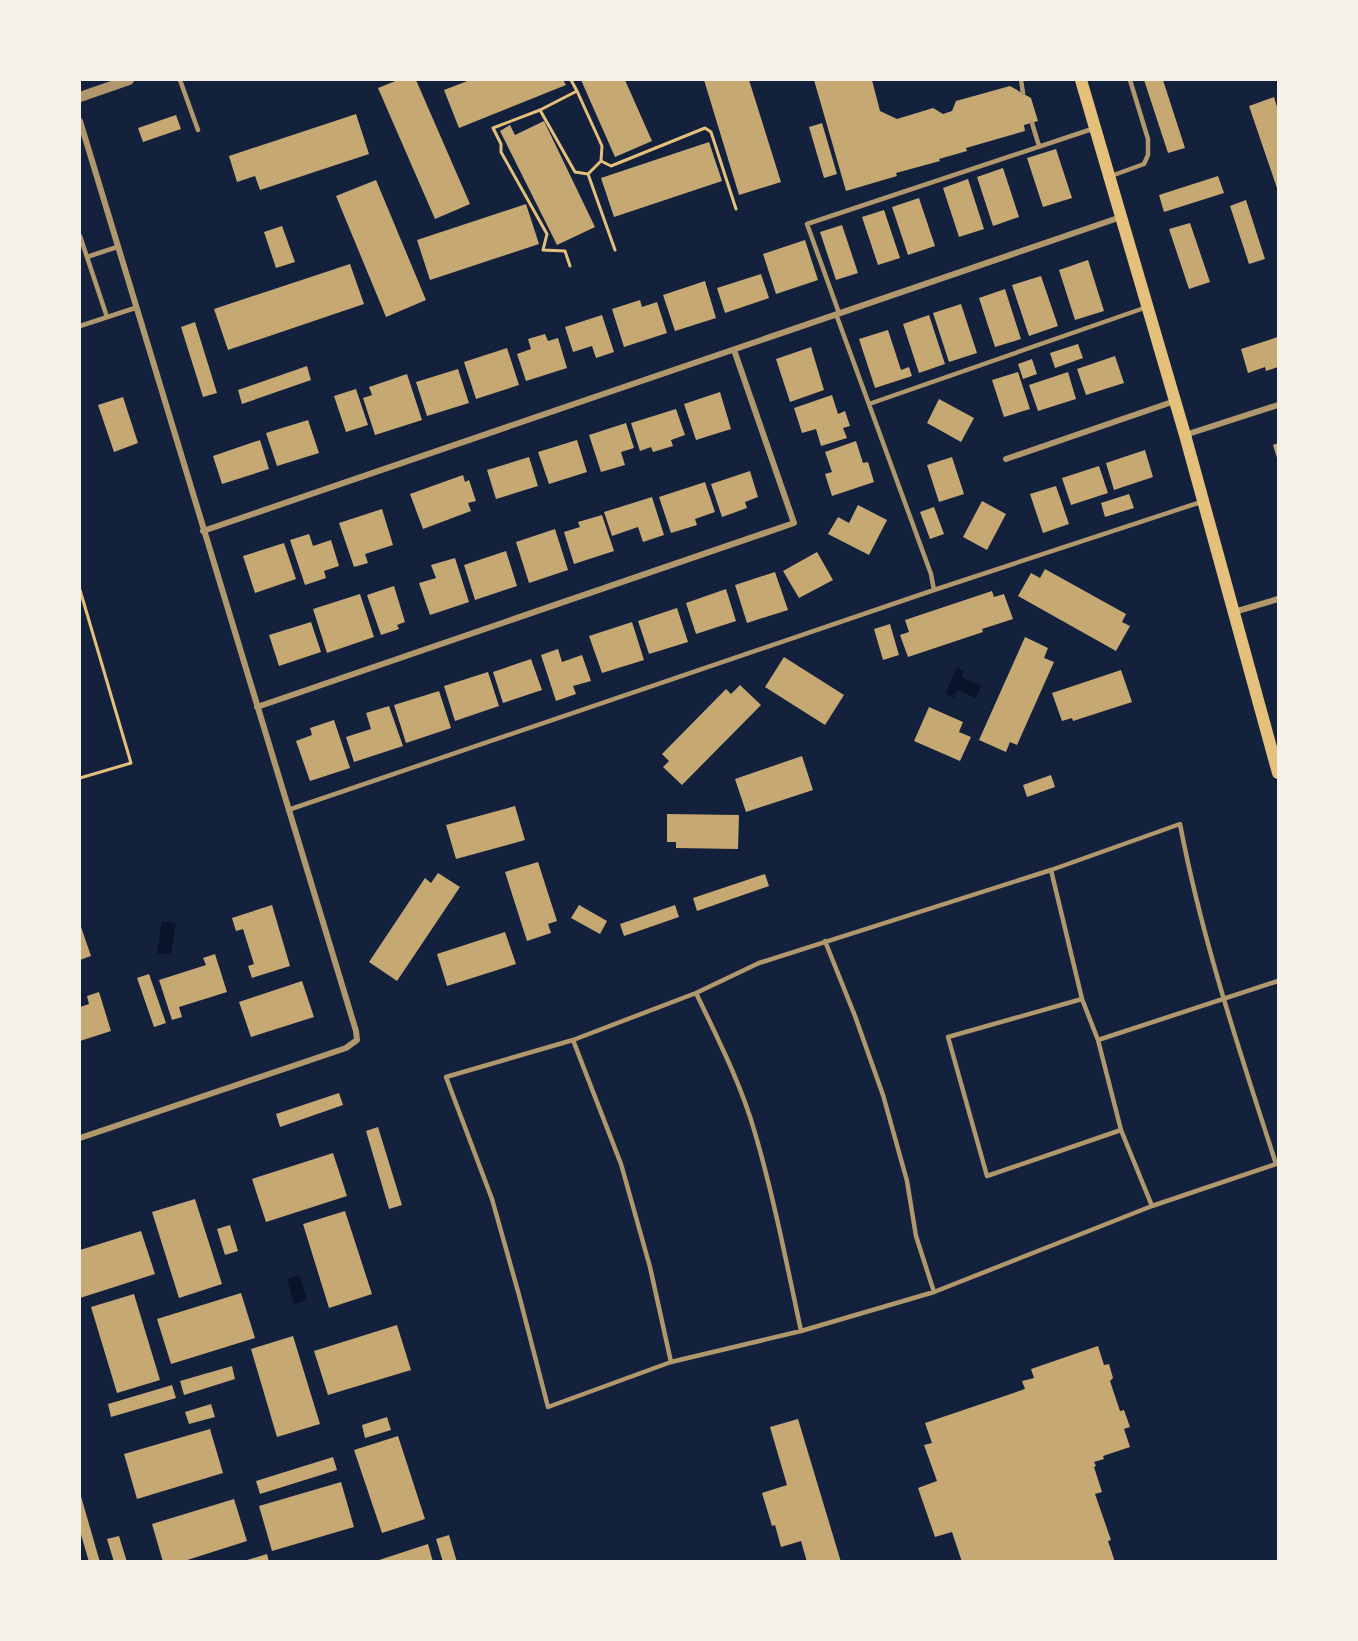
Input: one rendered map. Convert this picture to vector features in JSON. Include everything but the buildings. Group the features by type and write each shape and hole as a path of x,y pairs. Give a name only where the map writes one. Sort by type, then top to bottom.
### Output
{"main road":[{"path":"1081,80 1185,435 1278,773"}],"street":[{"path":"80,97 129,80"},
{"path":"80,121 357,1040 346,1048 80,1138"},
{"path":"203,531 1121,217"},
{"path":"257,707 794,523 734,350"},
{"path":"1006,459 1175,401"},
{"path":"1185,435 1278,405"},
{"path":"1234,612 1278,599"}],"lane":[{"path":"180,80 198,130"},
{"path":"1021,80 1023,93"},
{"path":"1109,177 1144,164 1148,155 1148,139 1130,80"},
{"path":"1032,123 1039,146"},
{"path":"934,590 931,574 807,224 1095,128"},
{"path":"80,236 107,317"},
{"path":"87,257 117,247"},
{"path":"869,404 1148,307"},
{"path":"80,326 135,308"},
{"path":"288,810 1203,501"},
{"path":"1180,824 1192,886 1222,999 1276,1164 1152,1206 934,1292 801,1331 671,1362 548,1407 492,1199 446,1077 573,1040 696,993 759,963 1051,870 1180,824"},
{"path":"1051,870 1082,999 1098,1040 1121,1131 1152,1206"},
{"path":"825,941 883,1095 907,1181 916,1236 934,1292"},
{"path":"1098,1040 1278,981"},
{"path":"696,993 731,1066 755,1132 801,1331"},
{"path":"1082,999 948,1037 987,1176 1121,1131"},
{"path":"573,1040 621,1164 650,1267 671,1362"}],"path":[{"path":"571,80 602,146 601,161 588,174"},
{"path":"570,266 565,251 543,250 547,234 501,152 501,144 494,128 540,110 577,91"},
{"path":"540,110 575,172 588,174"},
{"path":"601,161 611,166 705,128 711,132 736,208"},
{"path":"588,174 615,250"},
{"path":"80,590 131,763 80,778"}],"water":[{"path":"957,667 964,671 961,677 981,686 976,698 958,690 954,698 945,694"},
{"path":"162,921 176,923 171,955 157,953"},
{"path":"299,1275 307,1300 294,1304 287,1279"}]}
